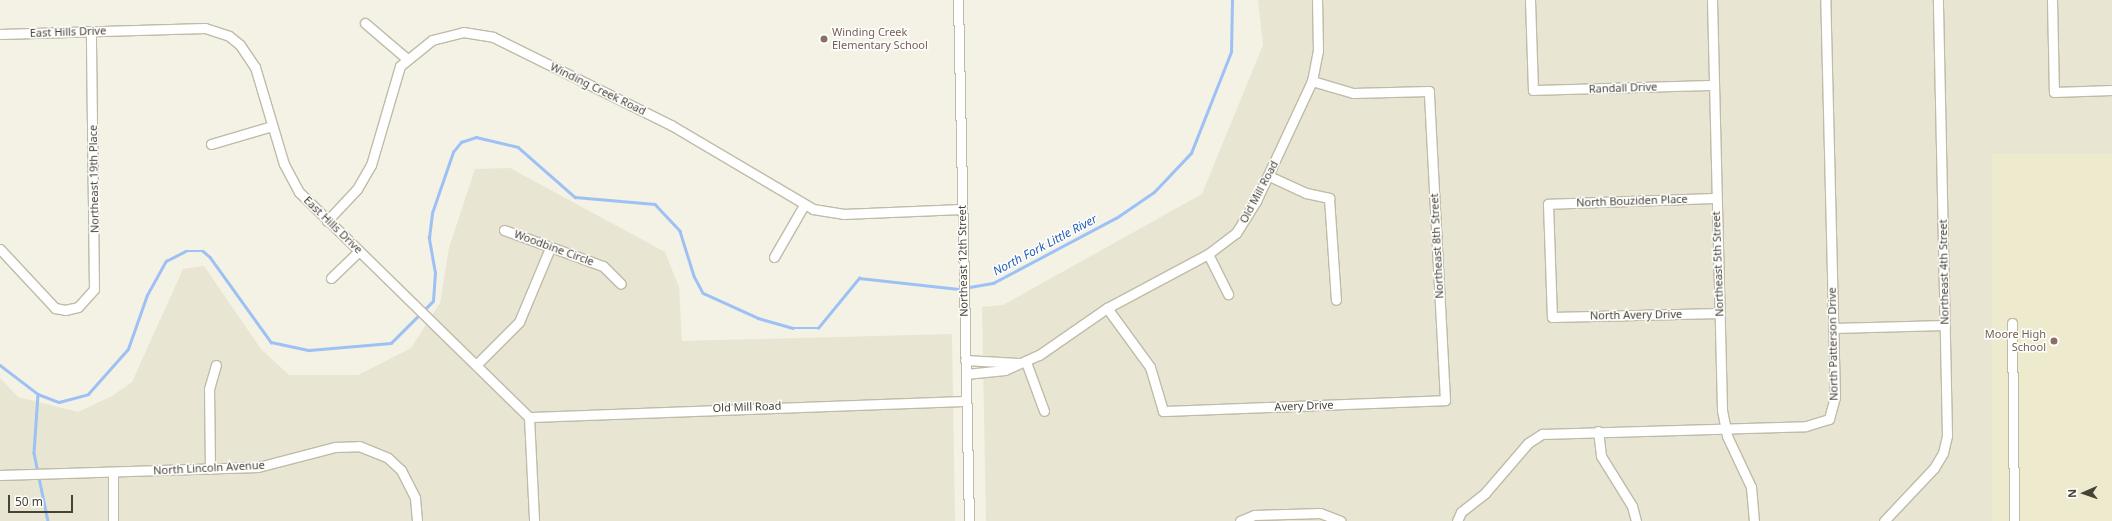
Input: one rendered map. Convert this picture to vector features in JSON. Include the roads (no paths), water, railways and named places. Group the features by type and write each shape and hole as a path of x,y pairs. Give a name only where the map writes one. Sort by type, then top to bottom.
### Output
{"street":[{"name":"Northeast 12th Street","path":"958,0 969,521"},
{"name":"Old Mill Road","path":"966,374 1005,370 1053,347 1106,308 1208,254 1245,221 1269,176 1312,81 1318,51 1317,0"},
{"name":"Randall Drive","path":"1530,0 1533,90 1714,85"},
{"name":"Northeast 5th Street","path":"1712,0 1716,198 1725,427 1748,477 1754,521"},
{"name":"North Patterson Drive","path":"1457,521 1461,512 1485,493 1535,437 1548,433 1816,425 1829,419 1835,397 1825,0"},
{"name":"Northeast 4th Street","path":"1884,521 1943,453 1948,424 1938,0"},
{"path":"2052,0 2054,92 2112,90"},
{"path":"365,23 406,58"},
{"name":"East Hills Drive","path":"0,34 205,28 229,36 248,54 255,67 272,126 294,184 327,221 440,327 529,417"},
{"name":"Northeast 19th Place","path":"0,249 49,304 65,310 85,303 95,282 91,32"},
{"name":"Winding Creek Road","path":"327,221 357,189 371,165 392,86 406,58 428,42 454,33 473,32 493,37 671,125 804,205 843,214 962,209"},
{"name":"Northeast 8th Street","path":"1312,81 1354,93 1429,91 1445,400"},
{"path":"211,144 272,126"},
{"path":"1269,176 1306,193 1329,198 1336,300"},
{"name":"North Bouziden Place","path":"1552,317 1548,204 1716,198"},
{"path":"774,257 804,205"},
{"name":"Woodbine Circle","path":"504,230 603,266 621,284"},
{"path":"477,364 520,322 550,248"},
{"path":"331,278 359,251"},
{"path":"1208,254 1228,294"},
{"name":"Avery Drive","path":"1106,308 1150,368 1163,411 1445,400"},
{"name":"North Avery Drive","path":"1552,317 1720,313"},
{"path":"2012,323 2014,521"},
{"path":"1833,328 1945,325"},
{"path":"965,360 1022,363 1044,411"},
{"path":"210,469 209,389 216,365"},
{"name":"Old Mill Road","path":"529,417 966,401"},
{"path":"529,417 534,521"},
{"path":"1598,431 1601,456 1632,506 1636,521"},
{"name":"North Lincoln Avenue","path":"0,475 113,473 274,465 335,447 359,446 388,458 401,470 415,498 417,521"},
{"path":"113,473 113,521"},
{"path":"1240,521 1254,515 1306,513 1329,513 1340,520"}],"waterway":[{"name":"North Fork Little River","path":"0,365 38,394 59,402 88,394 128,349 147,295 166,261 186,251 203,251 210,257 271,342 309,350 391,343 433,301 435,273 429,238 432,213 453,152 461,142 476,137 518,147 575,197 655,204 680,231 694,276 703,293 758,318 793,328 818,328 859,278 958,289 993,283 1116,218 1154,192 1191,153 1231,52 1232,0"},
{"path":"38,394 34,453 48,521"}],"place":[{"name":"Winding Creek Elementary School","path":"824,39"},
{"name":"Moore High School","path":"2054,341"}]}
